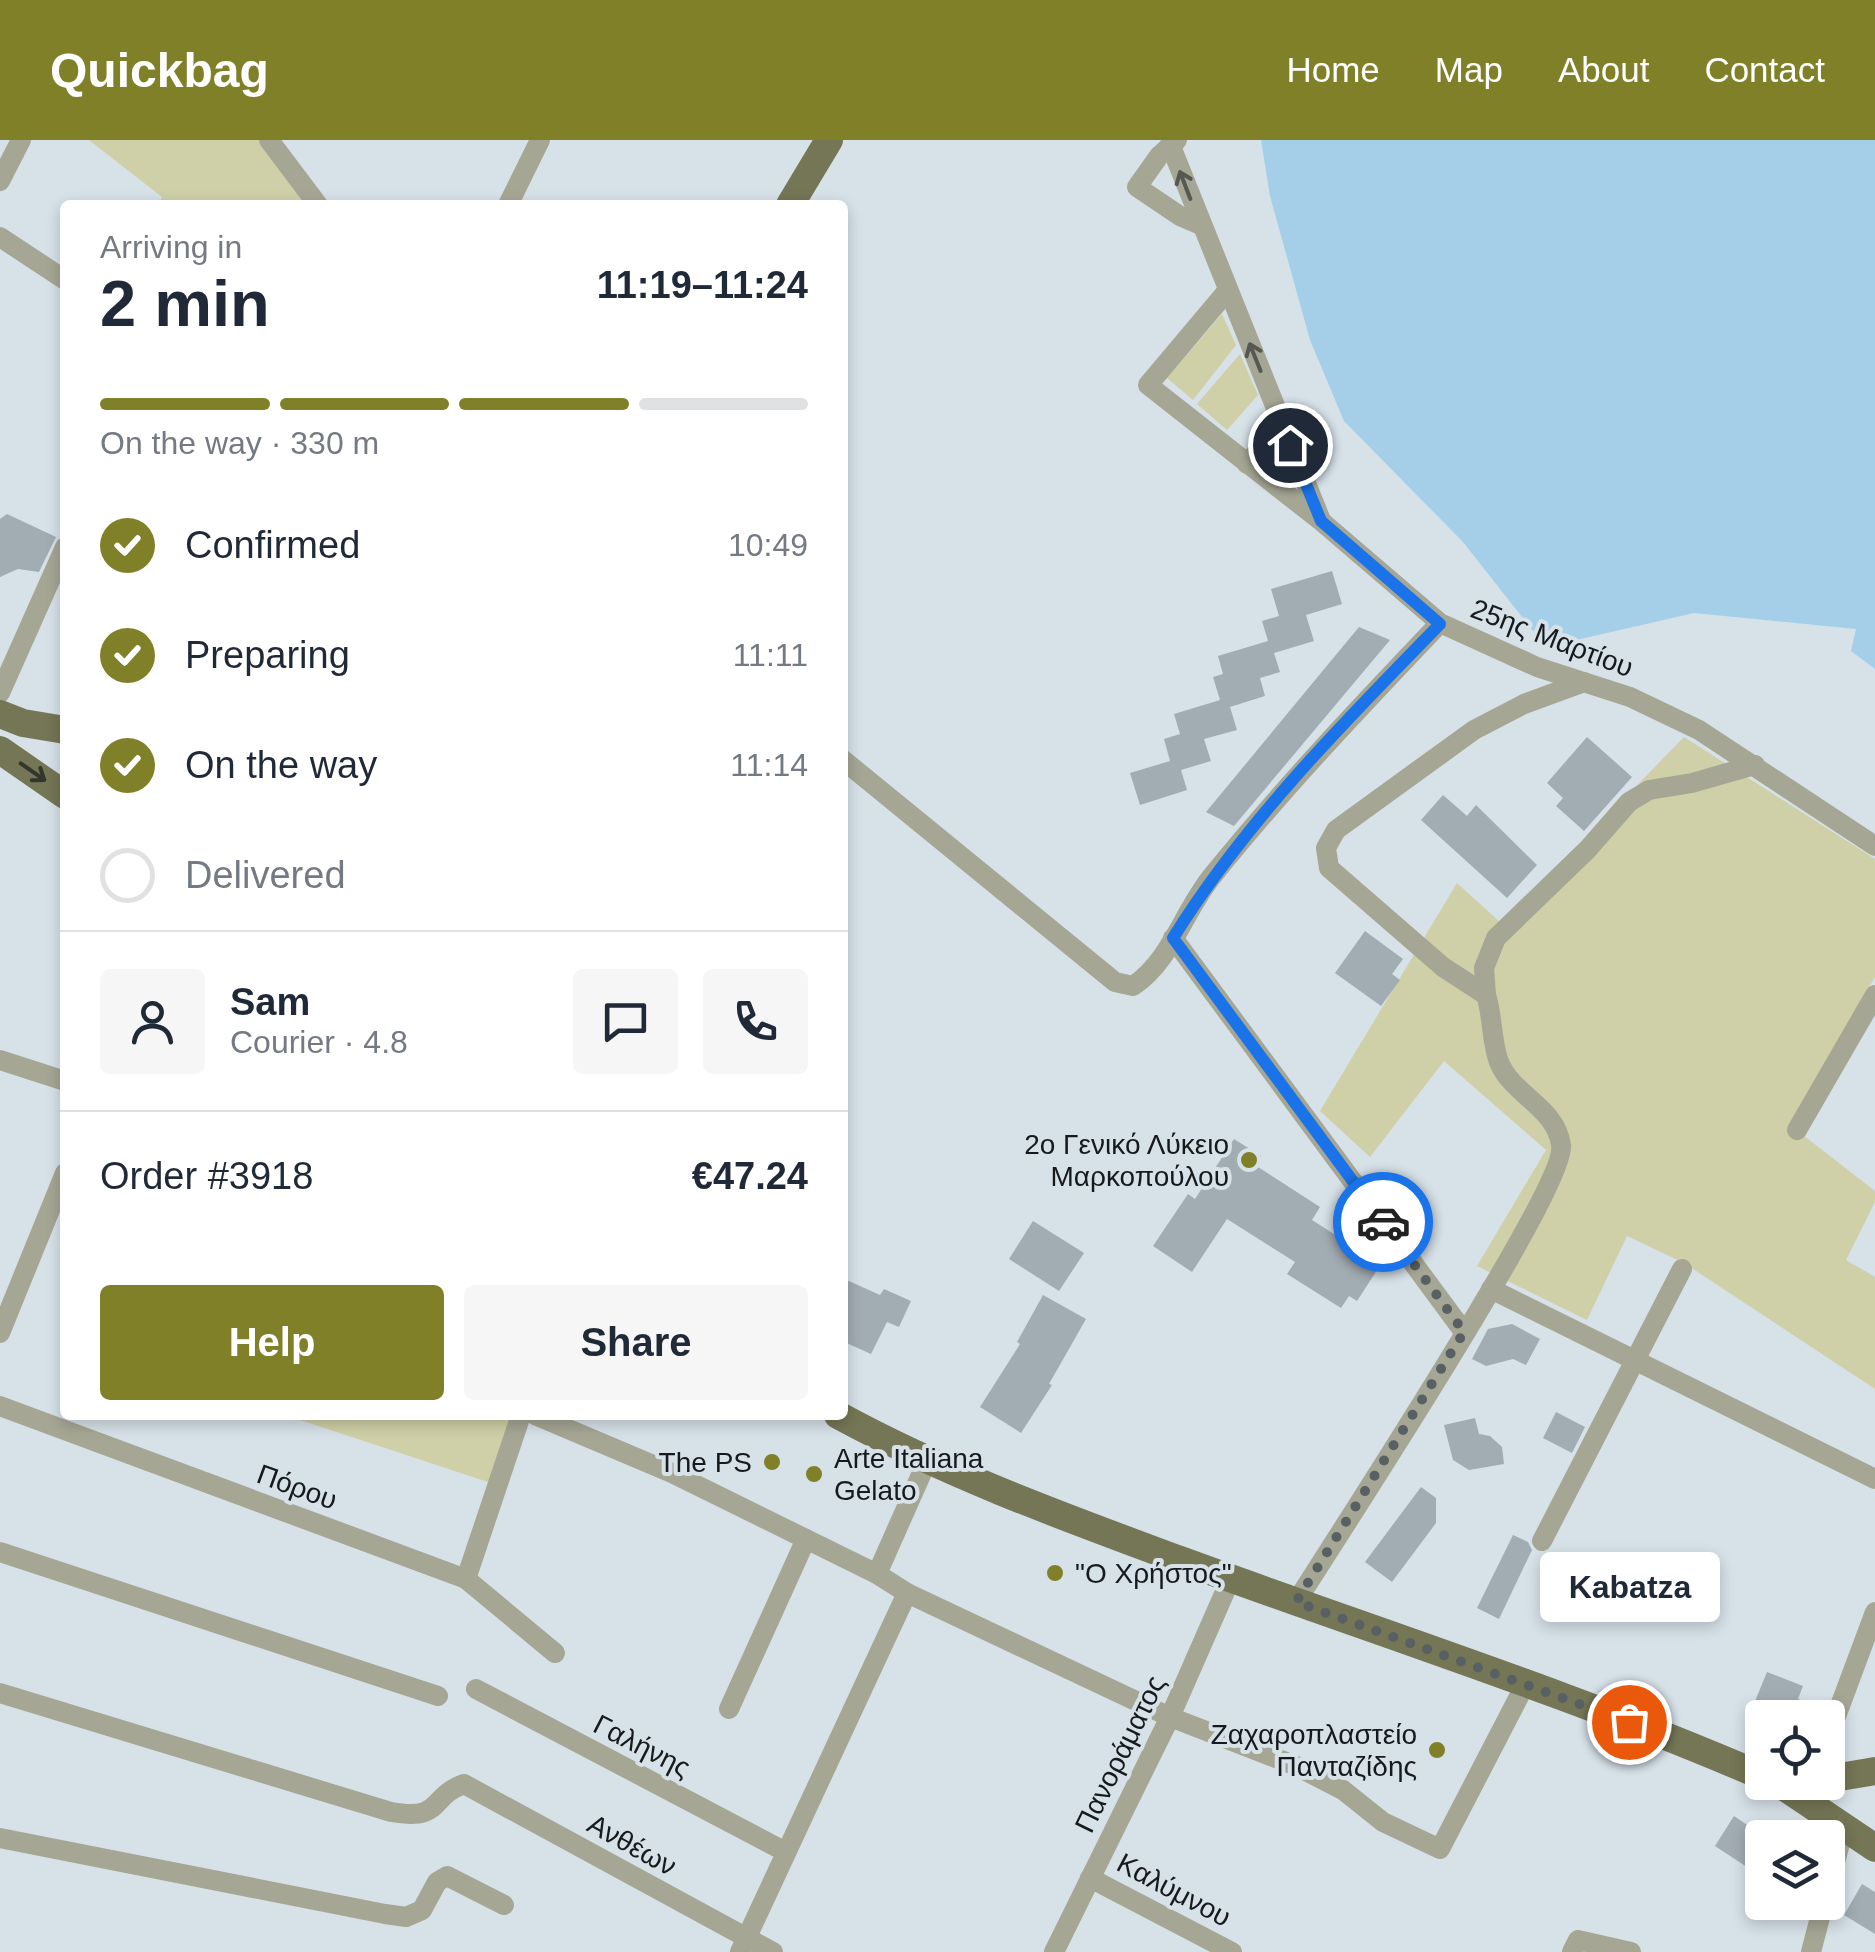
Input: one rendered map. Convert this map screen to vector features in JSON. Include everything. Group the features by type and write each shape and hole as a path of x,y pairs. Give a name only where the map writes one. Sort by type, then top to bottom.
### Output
{"main road":[{"path":"793,200 829,140"},
{"path":"0,714 22,723 60,729"},
{"path":"0,750 60,792"},
{"path":"848,1420 1073,1521 1526,1683 1745,1768"},
{"path":"1845,1776 1875,1771"},
{"path":"1805,1800 1833,1820"},
{"path":"1845,1829 1875,1848"}],"street":[{"path":"0,181 21,140"},
{"path":"269,140 314,200"},
{"path":"510,200 540,140"},
{"path":"1173,142 1137,187 1200,225"},
{"name":"25ης Μαρτίου","path":"1173,142 1200,225 1321,521 1440,624 1538,668 1648,705 1699,730 1875,846"},
{"path":"0,237 60,277"},
{"path":"1228,290 1148,385 1321,521"},
{"path":"1247,464 1281,424"},
{"path":"0,693 60,558"},
{"path":"848,765 1114,982 1132,986 1149,976 1210,879 1352,714 1440,624"},
{"path":"1486,995 1443,967 1329,868 1326,848 1336,830 1474,730 1524,704 1584,682"},
{"path":"1296,1602 1491,1289 1560,1165 1562,1147 1556,1127 1516,1087 1499,1062 1484,968 1496,938 1588,849 1629,802 1649,790 1755,765"},
{"path":"1173,938 1464,1332"},
{"path":"1796,1130 1875,995"},
{"path":"0,1060 60,1079"},
{"path":"0,1334 60,1185"},
{"path":"1542,1541 1682,1269"},
{"path":"1491,1289 1875,1479"},
{"name":"Πόρου","path":"0,1406 466,1579 555,1653"},
{"path":"466,1579 519,1420"},
{"path":"547,1420 672,1473 877,1574 907,1593 1170,1717 1294,1765 1343,1790 1382,1822 1440,1849 1526,1683"},
{"path":"877,1574 928,1459"},
{"path":"729,1709 806,1539"},
{"path":"0,1552 438,1696"},
{"name":"Πανοράματος","path":"1054,1952 1170,1717 1231,1578"},
{"path":"743,1946 784,1850 907,1593"},
{"path":"1842,1700 1875,1612"},
{"name":"Γαλήνης","path":"476,1688 784,1850"},
{"name":"Ανθέων","path":"0,1694 391,1812 413,1816 434,1810 451,1789 464,1784 743,1946 773,1952"},
{"path":"0,1838 406,1917 422,1910 437,1882 447,1876 504,1904"},
{"name":"Καλύμνου","path":"1090,1878 1232,1952"},
{"path":"1810,1952 1819,1920"},
{"path":"1575,1946 1631,1952"}],"green space":[{"path":"89,140 270,140 311,200 160,200 162,197"},
{"path":"1222,314 1236,345 1193,400 1167,378"},
{"path":"1240,354 1258,395 1227,430 1197,404"},
{"path":"1684,737 1875,859 1875,977 1790,1125 1875,1191 1875,1202 1846,1260 1875,1277 1875,1389 1684,1263 1627,1236 1587,1320 1477,1266 1546,1150 1444,1061 1370,1157 1320,1111 1457,883 1502,924"},
{"path":"300,1420 512,1420 491,1483"}],"water":[{"path":"1261,140 1875,140 1875,669 1851,651 1856,629 1694,613 1572,641 1533,631 1463,542 1344,421 1310,340 1270,196"}],"building":[{"path":"7,514 56,537 39,572 18,569 0,577 0,519"},
{"path":"1332,571 1342,604 1306,615 1314,641 1274,653 1280,672 1260,678 1265,696 1230,707 1237,730 1204,739 1211,761 1181,770 1187,790 1140,805 1130,773 1170,761 1164,739 1180,734 1174,714 1220,700 1213,677 1223,674 1218,656 1268,641 1262,621 1279,616 1271,589"},
{"path":"1359,627 1390,640 1234,826 1206,812"},
{"path":"1587,737 1632,777 1584,831 1556,806 1563,798 1547,783"},
{"path":"1443,795 1467,816 1476,805 1537,865 1507,898 1421,820"},
{"path":"1365,931 1403,959 1392,974 1400,980 1381,1006 1335,973"},
{"path":"1234,1139 1261,1156 1255,1165 1320,1207 1312,1220 1381,1264 1357,1301 1349,1296 1341,1308 1287,1274 1295,1262 1227,1219 1192,1272 1153,1246 1188,1194 1195,1199"},
{"path":"1033,1221 1084,1253 1059,1291 1009,1259"},
{"path":"848,1281 880,1295 884,1289 911,1301 899,1327 887,1322 871,1354 848,1344"},
{"path":"1043,1295 1086,1319 1049,1384 1052,1385 1021,1433 980,1407 1020,1344 1017,1342"},
{"path":"1512,1324 1540,1339 1526,1365 1513,1359 1486,1366 1472,1359 1488,1329"},
{"path":"1556,1412 1585,1427 1572,1453 1543,1438"},
{"path":"1475,1418 1479,1434 1490,1436 1502,1447 1504,1464 1469,1470 1453,1460 1444,1425"},
{"path":"1421,1487 1436,1498 1436,1523 1392,1582 1365,1562"},
{"path":"1513,1535 1528,1542 1532,1550 1499,1619 1477,1608"},
{"path":"1767,1672 1803,1686 1801,1700 1755,1700"},
{"path":"1734,1816 1745,1823 1745,1866 1715,1846"},
{"path":"1862,1884 1875,1892 1875,1934 1845,1913"}],"way so far":[{"path":"1383,1222 1464,1332 1296,1602 1629,1722"}],"place":[{"name":"2ο Γενικό Λύκειο Μαρκοπούλου","path":"1249,1160"},
{"name":"The PS","path":"772,1462"},
{"name":"Arte Italiana Gelato","path":"814,1474"},
{"name":"\"Ο Χρήστος\"","path":"1055,1573"},
{"name":"Kabatza","path":"1629,1722"},
{"name":"Ζαχαροπλαστείο Πανταζίδης","path":"1437,1750"}],"route":[{"path":"1290,445 1321,521 1440,624 1352,714 1210,879 1173,938 1383,1222"}]}
